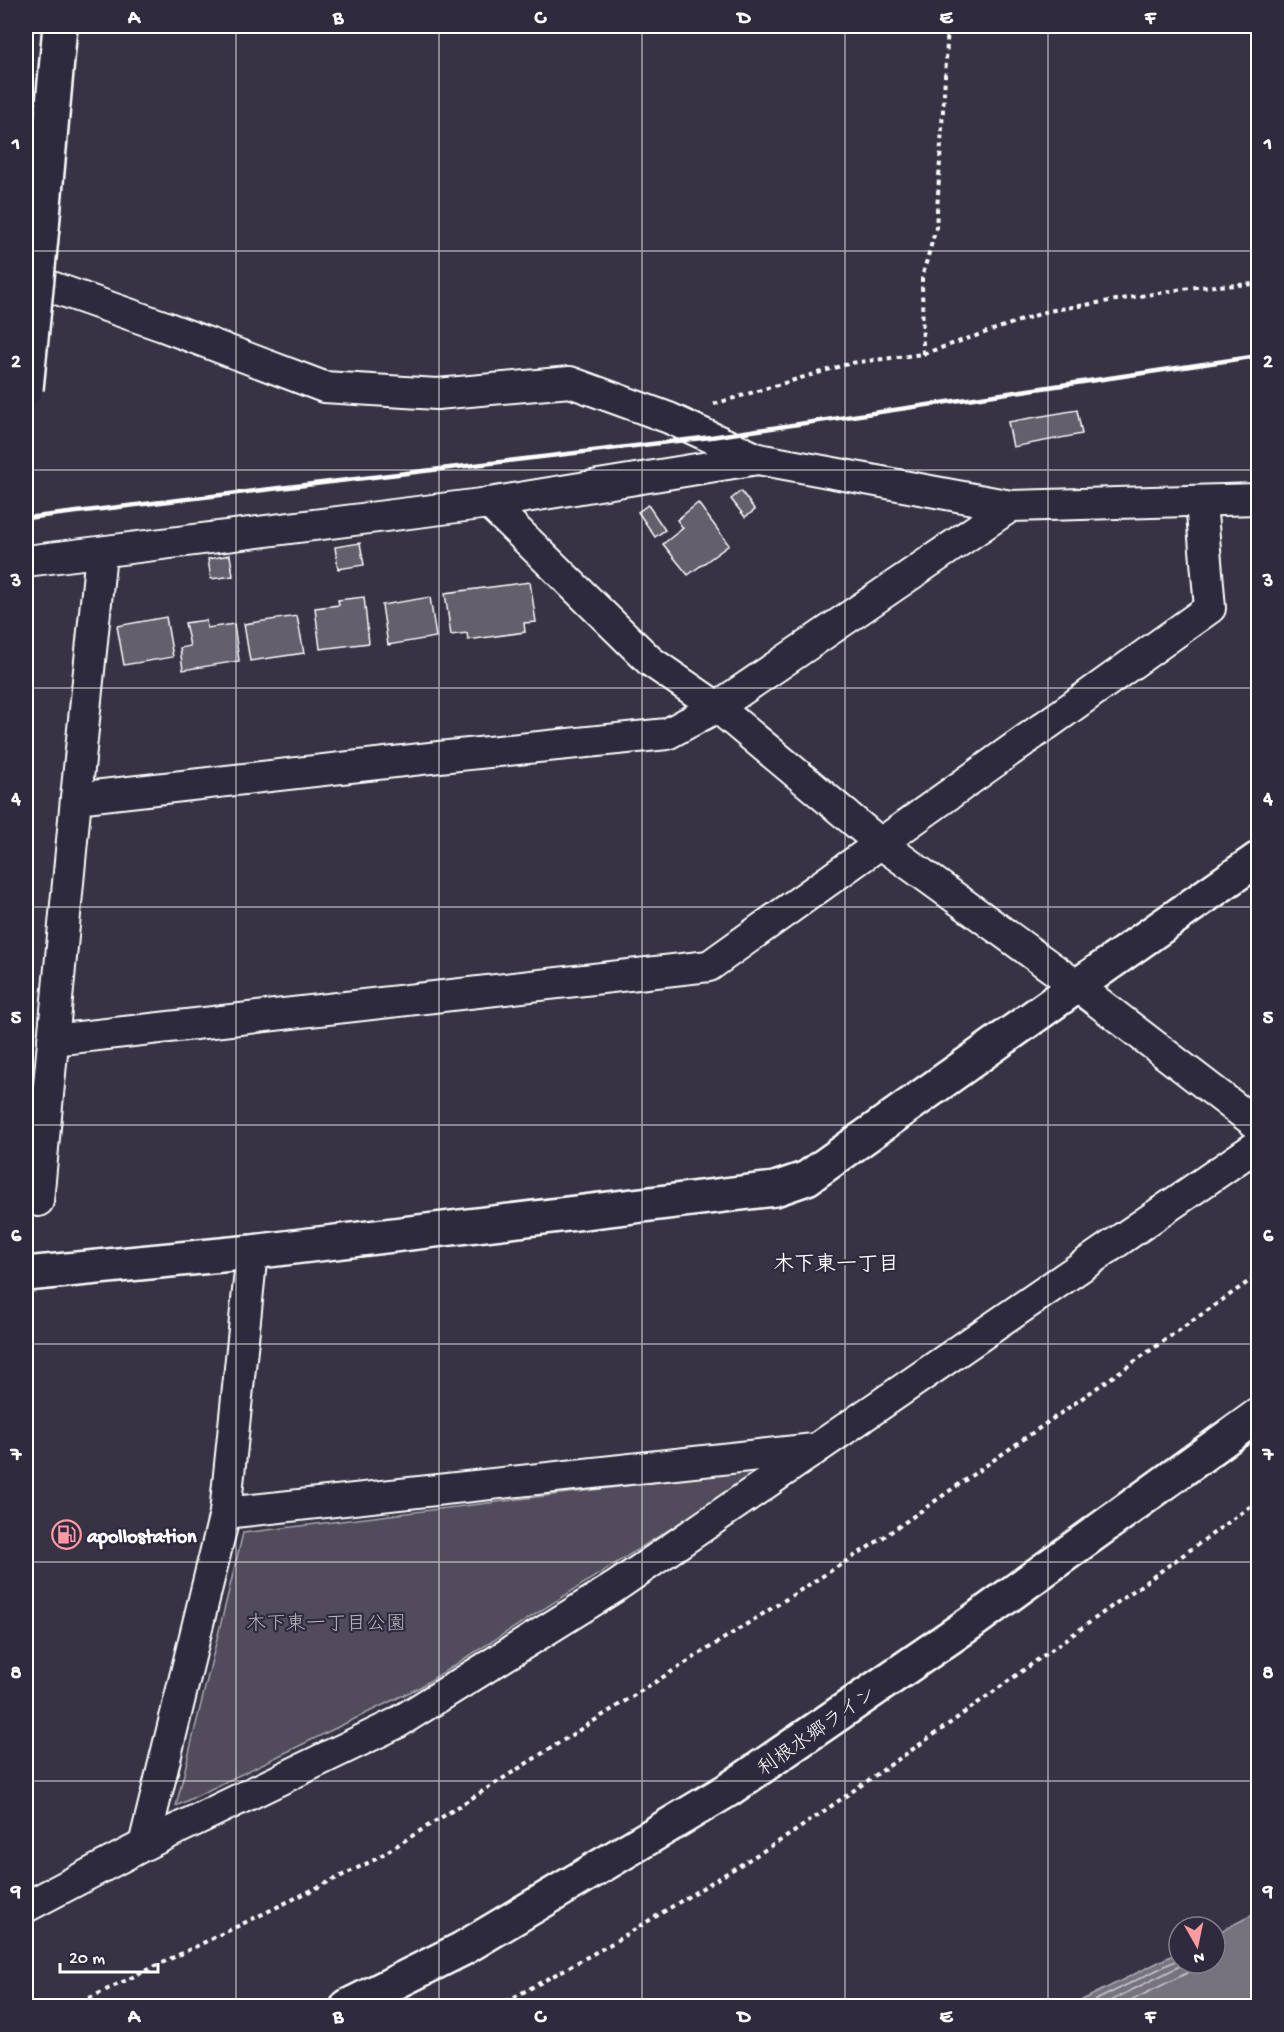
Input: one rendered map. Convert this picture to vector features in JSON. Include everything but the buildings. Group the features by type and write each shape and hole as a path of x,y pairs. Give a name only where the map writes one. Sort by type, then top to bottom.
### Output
{"main road":[{"path":"26,389 60,26"},
{"path":"26,1274 252,1252 775,1190 807,1178 1258,859"},
{"name":"利根水郷ライン","path":"348,2007 462,1949 728,1790 972,1622 1258,1415"}],"street":[{"path":"26,278 163,326 324,387 437,394 570,382 669,418 758,459 1011,506 1258,499"},
{"path":"26,561 489,503 758,459"},
{"path":"53,1040 709,966 1210,608 1200,501"},
{"path":"489,503 650,662 717,707 880,843 1077,986 1258,1125"},
{"path":"76,798 667,734 717,707 1011,506"},
{"path":"38,1201 101,553"},
{"path":"26,1907 144,1845 397,1723 615,1587 1258,1145"},
{"path":"144,1845 225,1513 252,1252"},
{"path":"225,1513 817,1448"}],"path":[{"path":"923,354 922,277 936,228 948,26"},
{"path":"669,418 851,363 923,354 1048,311 1196,287 1258,284"},
{"path":"73,2007 374,1860 878,1541 1258,1275"},
{"path":"498,2007 609,1945 791,1834 939,1731 1258,1501"}],"green space":[{"name":"木下東一丁目公園","path":"765,1469 420,1687 176,1806 243,1533"}],"water":[{"path":"1258,1912 1258,2006 1070,2006 1167,1958 1167,1975 1227,1975 1227,1928"}],"railway":[{"path":"26,518 711,437 1258,356"}],"place":[{"name":"apollostation","path":"66,1535"}],"district":[{"name":"木下東一丁目","path":"836,1263"}]}
